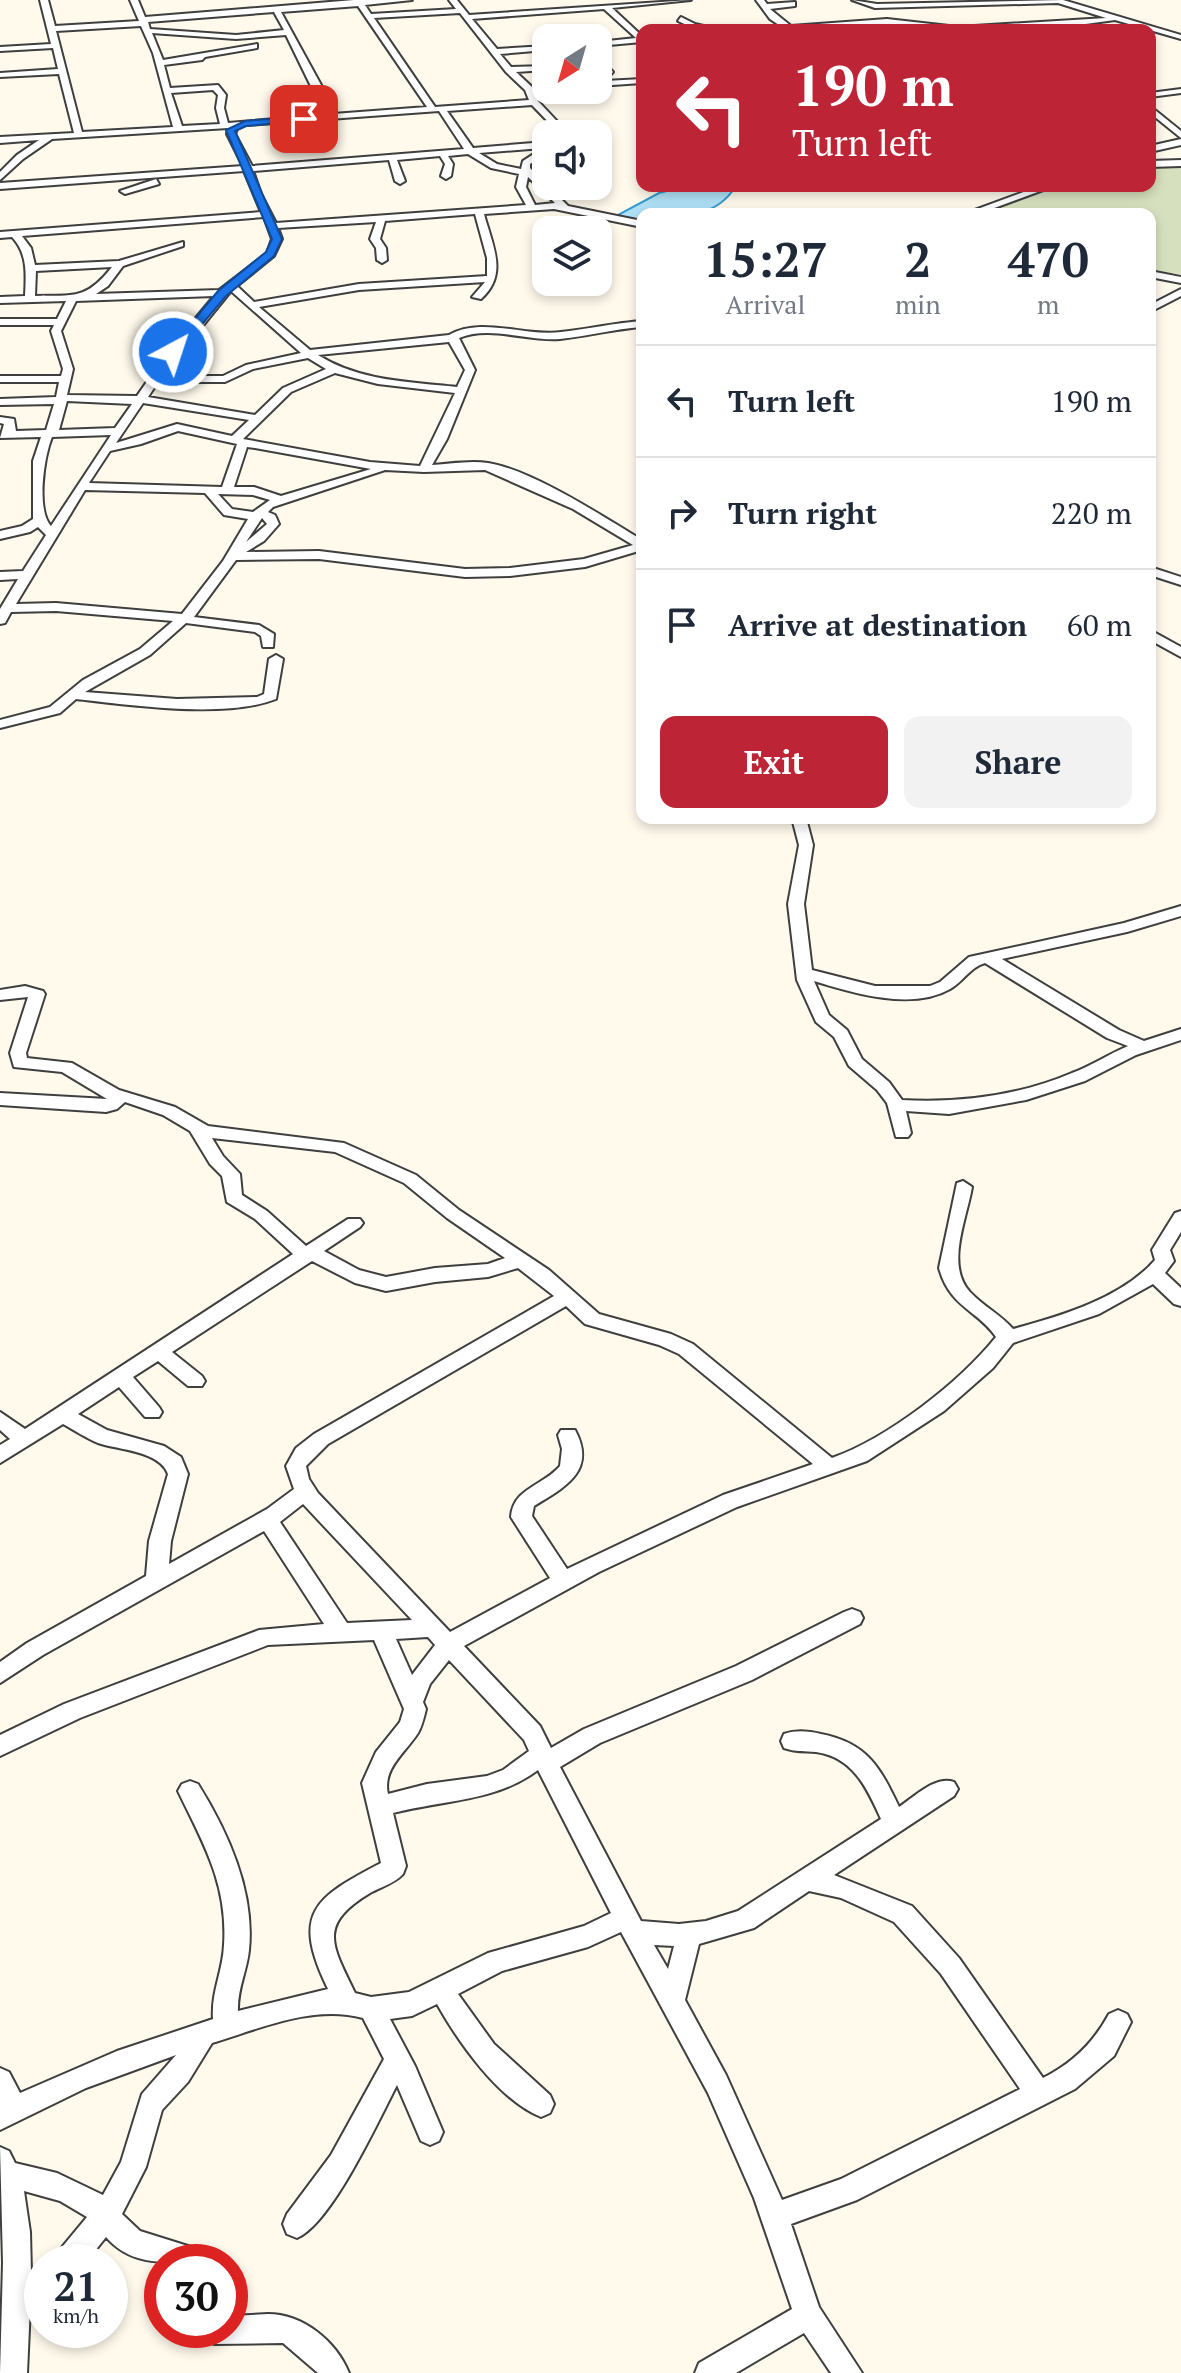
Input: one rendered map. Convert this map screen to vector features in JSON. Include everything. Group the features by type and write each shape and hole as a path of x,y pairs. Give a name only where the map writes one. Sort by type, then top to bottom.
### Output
{"street":[{"path":"44,0 79,136"},
{"path":"134,0 146,25 178,128"},
{"path":"262,0 274,9 290,34 330,117"},
{"path":"51,29 146,25 176,17 409,0 412,5 400,14"},
{"path":"453,0 509,70 532,88"},
{"path":"531,0 548,10"},
{"path":"370,16 548,10 687,0"},
{"path":"856,0 891,5 1061,1 1133,24"},
{"path":"360,2 470,151 494,166 526,173 564,207"},
{"path":"873,3 892,24 918,15 891,5"},
{"path":"762,4 792,4"},
{"path":"762,4 780,24"},
{"path":"605,6 636,34"},
{"path":"176,17 222,95 220,108 225,126"},
{"path":"681,19 690,24"},
{"path":"1076,24 1114,19"},
{"path":"146,25 187,34 236,37 290,34"},
{"path":"1156,30 1181,37"},
{"path":"159,63 267,44 290,34"},
{"path":"612,43 636,41"},
{"path":"0,49 55,46"},
{"path":"282,48 298,49"},
{"path":"495,52 532,49"},
{"path":"0,73 58,60"},
{"path":"509,70 532,69"},
{"path":"0,73 60,71"},
{"path":"167,91 210,77"},
{"path":"612,82 636,81"},
{"path":"1156,89 1165,93"},
{"path":"1156,94 1181,91"},
{"path":"0,140 330,117 441,113 532,102"},
{"path":"536,104 551,120"},
{"path":"1156,114 1181,135"},
{"path":"1163,120 1180,118"},
{"path":"4,614 81,486 173,352 226,290 271,254 277,239 231,134 230,130 238,125"},
{"path":"0,178 20,157 50,137"},
{"path":"1156,146 1181,142"},
{"path":"0,186 532,148"},
{"path":"442,153 449,164 446,176"},
{"path":"392,157 400,181"},
{"path":"532,158 526,163 521,187 532,208"},
{"path":"353,173 358,160"},
{"path":"1156,164 1181,163"},
{"path":"125,191 152,185 164,174"},
{"path":"0,178 29,185"},
{"path":"986,208 1032,192"},
{"path":"503,211 526,198"},
{"path":"273,226 564,207 636,223"},
{"path":"477,297 486,290 494,265 479,213"},
{"path":"6,233 266,214"},
{"path":"381,220 375,236 382,260"},
{"path":"6,233 27,246 31,268 30,300"},
{"path":"31,268 120,264 180,244"},
{"path":"52,534 38,521 35,506 38,490 36,463 54,426 67,379 68,369 56,331 78,298 104,284 120,264"},
{"path":"1156,275 1181,280"},
{"path":"253,305 359,287 490,279"},
{"path":"0,300 226,290 253,305 286,338 336,369 408,385 462,391"},
{"path":"1156,306 1181,292"},
{"path":"0,322 60,322"},
{"path":"155,379 225,379 250,367 309,354 453,338 464,332 567,335 593,328 636,324"},
{"path":"424,469 470,370 453,338"},
{"path":"226,490 234,475 239,441 255,418 287,390 354,359 359,348"},
{"path":"0,379 67,379"},
{"path":"0,402 139,400 255,418"},
{"path":"6,428 34,423 121,431"},
{"path":"6,428 54,426"},
{"path":"106,449 137,442 177,427 389,467 494,468 597,517 636,542"},
{"path":"0,724 55,710 88,683 145,652 184,619 233,555 258,514 279,499 389,467"},
{"path":"81,486 254,491 279,499"},
{"path":"208,489 228,512 258,514 273,520 262,535 233,555"},
{"path":"0,535 26,529 38,521"},
{"path":"262,535 280,555"},
{"path":"233,555 333,556 465,573 510,572 585,563 636,548"},
{"path":"1156,573 1181,581"},
{"path":"0,576 27,575"},
{"path":"4,614 56,607 184,619 259,629 267,634 268,644"},
{"path":"1156,638 1181,653"},
{"path":"73,695 173,704 257,702 271,696 276,659"},
{"path":"801,824 806,845 796,904 803,972 822,1018 841,1034 855,1062 883,1086 896,1105 902,1133"},
{"path":"803,972 854,989 933,991 946,985 962,967 989,958 1127,927 1181,911"},
{"path":"989,958 1124,1041 1143,1046"},
{"path":"0,995 25,991 37,994 18,1053 18,1062 66,1067 117,1097 130,1096 149,1102 198,1129 338,1147 410,1179 453,1214 520,1259 592,1319 664,1339 686,1349 831,1468"},
{"path":"896,1105 977,1106 1026,1095 1079,1077 1143,1046 1176,1039"},
{"path":"0,1099 106,1106 117,1097"},
{"path":"198,1129 216,1160 231,1174 233,1198 261,1215 308,1254 353,1275 391,1285 437,1274 476,1274 503,1268 520,1259"},
{"path":"963,1187 958,1222 947,1252 947,1274 954,1289 1005,1331 1006,1338"},
{"path":"0,1746 72,1711 267,1636 381,1630 440,1636 564,1581 730,1501 831,1468 877,1447 937,1406 986,1363 1006,1338 1047,1327 1129,1290 1154,1274 1165,1261 1161,1250 1181,1217"},
{"path":"0,1455 354,1223"},
{"path":"1154,1274 1181,1299"},
{"path":"567,1297 302,1452 296,1460 295,1473 305,1492 532,1733 630,1925 717,2084 775,2216 808,2315 848,2373"},
{"path":"157,1350 195,1381"},
{"path":"121,1376 152,1412"},
{"path":"64,1415 101,1436 157,1451 174,1462 178,1474 160,1541 157,1579"},
{"path":"0,1419 25,1440"},
{"path":"564,1581 521,1517 522,1506 527,1500 569,1473 574,1461 568,1435"},
{"path":"0,1674 11,1663 267,1519 305,1492"},
{"path":"267,1519 341,1632"},
{"path":"381,1806 427,1794 488,1786 511,1777 592,1736 744,1673 852,1618"},
{"path":"381,1630 415,1709 410,1726 377,1771 374,1783 394,1866 354,1889 322,1921 319,1936 323,1954 398,2059 430,2132"},
{"path":"413,1700 440,1636"},
{"path":"792,1741 810,1741 846,1749 861,1761 895,1824"},
{"path":"0,2081 7,2112 35,2097 128,2059 322,2000 359,2006 412,2004 497,1961 630,1925 689,1934 745,1920 946,1789"},
{"path":"83,2244 106,2216 133,2167 151,2103 215,2031 238,1944 228,1872 206,1816 190,1791"},
{"path":"807,1880 844,1888 903,1914 950,1966 1039,2094"},
{"path":"672,2001 689,1934"},
{"path":"442,1990 480,2050 508,2079 541,2104"},
{"path":"775,2216 847,2190 1039,2094 1088,2064 1105,2047 1118,2022"},
{"path":"297,2224 351,2152 398,2059"},
{"path":"13,2373 16,2248 4,2167 74,2192 106,2216 127,2239 144,2248"},
{"path":"15,2299 24,2293"},
{"path":"709,2373 808,2315"},
{"path":"248,2330 283,2329 329,2362 335,2373"}],"green space":[{"path":"1181,165 1181,274 1156,272 1156,208 983,208 1027,192 1156,192 1156,166"}],"water":[{"path":"732,192 713,208 636,208 636,223 616,216 659,193"}],"route":[{"path":"173,352 222,293 271,254 277,239 230,130 245,123 304,119"}]}
